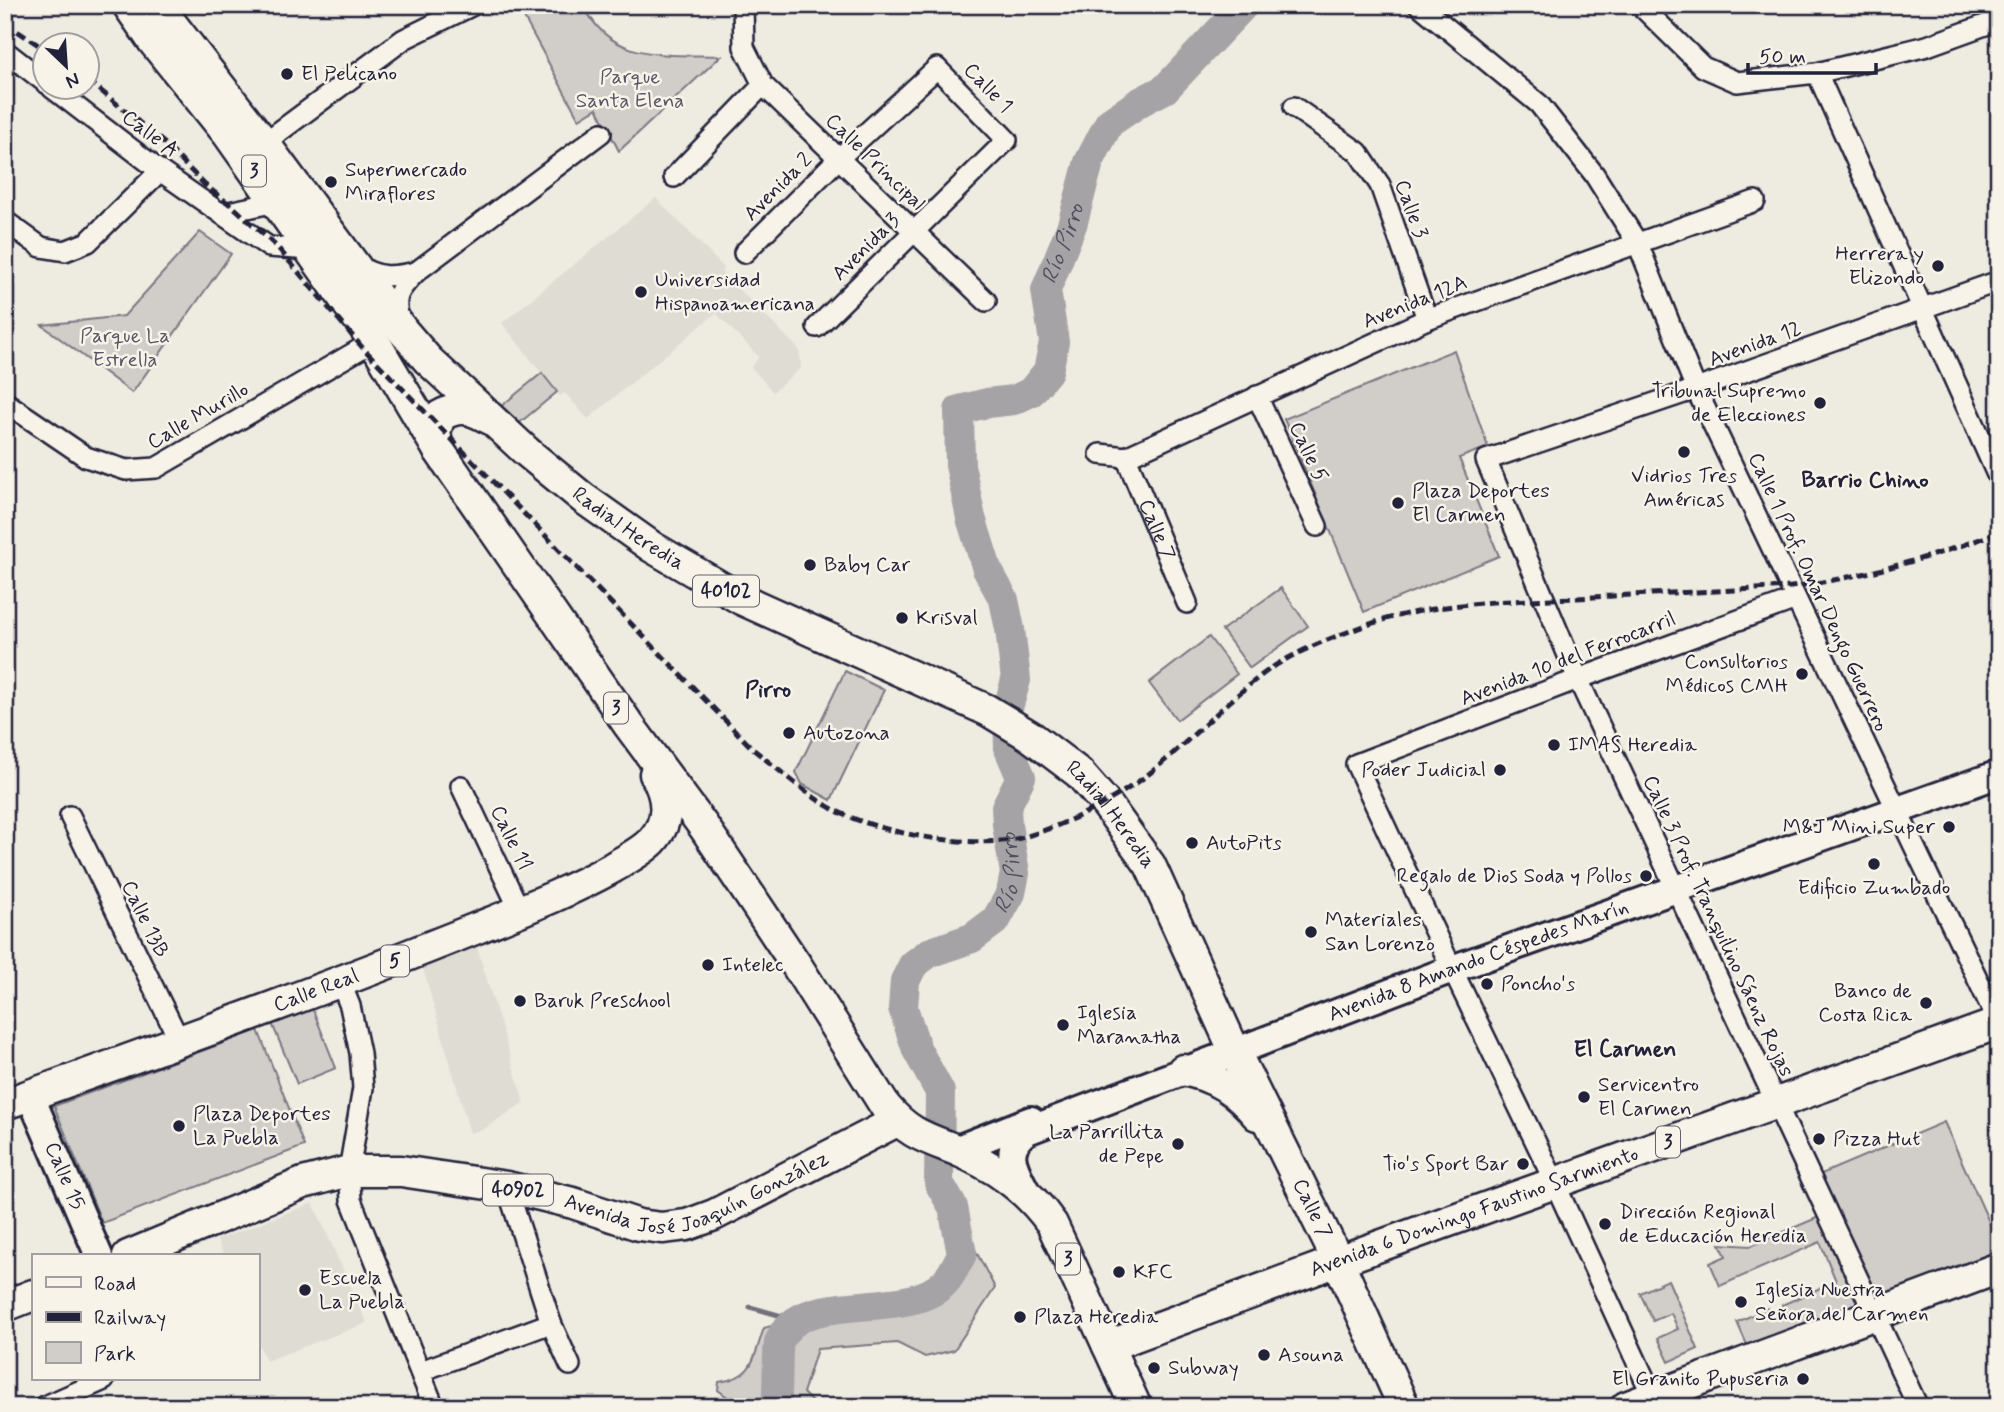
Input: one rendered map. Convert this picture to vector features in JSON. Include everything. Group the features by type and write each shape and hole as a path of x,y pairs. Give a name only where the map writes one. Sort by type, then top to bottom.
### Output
{"main road":[{"name":"Radial Heredia","path":"128,5 153,41 228,134 276,202 332,251 428,360 583,498 682,567 741,599 987,710 1030,736 1079,773 1107,804 1144,857 1234,1050"},
{"path":"149,5 150,15 228,134"},
{"name":"Radial Heredia","path":"157,5 264,143 332,251 374,341 438,449 628,724 704,827 797,966 886,1107 906,1128"},
{"path":"264,143 260,161 276,202 294,202 303,208 379,310 403,331"},
{"path":"438,449 436,422 440,416 450,411 471,409 495,421"},
{"name":"Calle Real","path":"18,1099 180,1042 520,911 591,880 624,861 650,843 662,828 667,810 666,796 628,724"},
{"name":"Avenida 6 Domingo Faustino Sarmiento","path":"1108,1346 1999,1024"},
{"name":"Calle 7","path":"1234,1050 1338,1261 1404,1407"},
{"path":"1184,1070 1213,1078 1229,1087 1244,1099 1277,1140"},
{"name":"3","path":"906,1128 1002,1173 1027,1193 1052,1224 1136,1407"},
{"name":"Avenida José Joaquín González","path":"133,1254 303,1182 349,1171 401,1171 506,1187 573,1203 639,1225 662,1228 687,1224 713,1215 906,1128"},
{"path":"1646,1403 1999,1268"},
{"path":"5,1306 32,1295"}],"street":[{"path":"264,143 404,39 473,5"},
{"name":"Calle Principal","path":"743,5 744,47 763,85 986,301"},
{"name":"Calle 1 Prof. Omar Dengo Guerrero","path":"1419,5 1539,104 1594,174 1638,244 1696,389 1999,1024"},
{"path":"1640,5 1703,67 1737,82 1817,73 1927,46 1999,20"},
{"path":"5,51 32,72"},
{"name":"Calle 1","path":"937,68 1007,140"},
{"name":"Avenida 2","path":"744,253 839,158 937,68"},
{"path":"1817,73 1999,479"},
{"path":"674,177 763,85"},
{"name":"Calle A","path":"70,102 160,171 269,247 332,251"},
{"name":"Calle 3","path":"1294,107 1358,152 1380,185 1427,319"},
{"path":"403,331 396,299 399,290 416,272 601,133"},
{"name":"Avenida 3","path":"817,327 1007,140"},
{"path":"5,221 41,247 65,251 88,242 160,171"},
{"name":"Avenida 12A","path":"1126,457 1427,319 1755,201"},
{"path":"224,214 276,202"},
{"path":"332,251 378,276 392,277 416,272"},
{"name":"Avenida 12","path":"1486,460 1696,389 1999,281"},
{"name":"Calle Murillo","path":"5,402 86,457 125,470 156,468 374,341"},
{"name":"Calle 5","path":"1257,396 1317,526"},
{"path":"1100,454 1126,457"},
{"name":"Calle 7","path":"1126,457 1187,603"},
{"name":"Calle 3 Prof. Tranquilino Sáenz Rojas","path":"1486,460 1578,679 1918,1407"},
{"name":"Avenida 10 del Ferrocarril","path":"1451,969 1356,764 1796,599"},
{"name":"Avenida 8 Amando Céspedes Marín","path":"1027,1193 1015,1170 1012,1147 1017,1138 1027,1130 1451,969 1999,774"},
{"name":"Calle 11","path":"460,786 520,911"},
{"name":"Calle 13B","path":"70,816 180,1042"},
{"path":"1451,969 1554,1183 1646,1403"},
{"path":"340,981 350,1006 360,1053 363,1088 349,1171 351,1200 434,1407"},
{"path":"953,1149 1199,1055 1211,1038 1216,1010"},
{"name":"Calle 15","path":"18,1099 98,1254"},
{"path":"506,1187 551,1323 570,1365"},
{"path":"421,1370 551,1323"},
{"path":"43,1407 104,1380"}],"shaded area":[{"name":"Universidad Hispanoamericana","path":"656,198 724,268 721,272 799,349 801,368 773,392 751,367 759,357 716,313 588,419 565,393 560,396 502,323"},
{"path":"477,947 524,1102 484,1129 470,1133 423,968"},
{"name":"Escuela La Puebla","path":"313,1203 367,1323 266,1361 259,1345 259,1254 223,1254 217,1240"}],"green space":[{"name":"Parque Santa Elena","path":"541,5 584,5 595,24 609,37 642,52 721,56 619,151 597,108 579,119 522,14"},
{"name":"Parque La Estrella","path":"200,232 231,254 132,393 42,325 124,316"},
{"name":"Plaza Deportes El Carmen","path":"1454,350 1488,447 1459,458 1499,556 1364,612 1284,419"},
{"path":"542,373 557,392 517,425 500,407"},
{"path":"1281,588 1308,626 1250,668 1222,630"},
{"path":"1209,637 1237,674 1177,720 1149,683"},
{"path":"845,671 884,690 831,800 802,784 796,772"},
{"path":"311,1005 336,1068 297,1084 271,1021"},
{"name":"Plaza Deportes La Puebla","path":"258,1030 304,1146 102,1223 54,1106"},
{"path":"1944,1122 1999,1244 1999,1262 1880,1309 1819,1175"},
{"path":"953,1207 995,1288 954,1350 925,1357 897,1343 817,1349 803,1393 817,1407 741,1407 718,1390 719,1382 740,1376 746,1371 764,1328 835,1308 886,1304 921,1297 945,1282 962,1254"},
{"path":"1821,1216 1865,1309 1750,1352 1737,1322 1768,1308 1772,1317 1785,1311 1782,1305 1836,1281 1820,1242 1720,1286 1710,1263 1726,1256 1720,1244 1751,1246"},
{"path":"1668,1280 1698,1349 1669,1362 1658,1338 1678,1329 1671,1313 1653,1321 1640,1293"}],"waterway":[{"name":"Río Pirro","path":"776,1407 779,1342 791,1325 808,1315 831,1309 906,1301 928,1294 948,1279 962,1254 953,1207 939,1183 940,1092 917,1050 903,1008 905,981 913,965 929,953 972,938 996,920 1011,893 1015,873 1006,807 1021,777 1009,749 1008,708 1016,680 1010,629 1004,600 987,569 971,518 960,465 959,410 1014,400 1031,392 1048,371 1054,342 1046,290 1072,225 1089,162 1109,123 1165,89 1244,5"},
{"path":"750,1307 796,1320"}],"railway":[{"path":"5,23 32,41"},
{"path":"102,92 164,143 205,185 278,248 362,347 754,750 826,805 845,815 895,831 951,840 1003,841 1041,832 1074,818 1106,802 1150,773 1239,694 1281,662 1334,637 1398,616 1499,602 1791,587 1896,566 1999,532"}],"place":[{"name":"El Pelicano","path":"287,74"},
{"name":"Supermercado Miraflores","path":"331,182"},
{"name":"Herrera y Elizondo","path":"1938,266"},
{"name":"Universidad Hispanoamericana","path":"641,292"},
{"name":"Tribunal Supremo de Elecciones","path":"1820,403"},
{"name":"Vidrios Tres Américas","path":"1684,452"},
{"name":"Plaza Deportes El Carmen","path":"1398,503"},
{"name":"Baby Car","path":"810,565"},
{"name":"Krisval","path":"902,618"},
{"name":"Consultorios Médicos CMH","path":"1802,674"},
{"name":"Autozona","path":"789,733"},
{"name":"IMAS Heredia","path":"1554,745"},
{"name":"Poder Judicial","path":"1500,770"},
{"name":"M&J Mini Super","path":"1949,827"},
{"name":"AutoPits","path":"1192,843"},
{"name":"Edificio Zumbado","path":"1874,864"},
{"name":"Regalo de Dios Soda y Pollos","path":"1646,876"},
{"name":"Materiales San Lorenzo","path":"1311,932"},
{"name":"Intelec","path":"708,965"},
{"name":"Poncho's","path":"1487,984"},
{"name":"Baruk Preschool","path":"520,1001"},
{"name":"Banco de Costa Rica","path":"1926,1003"},
{"name":"Iglesia Maranatha","path":"1063,1025"},
{"name":"Servicentro El Carmen","path":"1584,1097"},
{"name":"Plaza Deportes La Puebla","path":"179,1126"},
{"name":"Pizza Hut","path":"1819,1139"},
{"name":"La Parrillita de Pepe","path":"1178,1144"},
{"name":"Tio's Sport Bar","path":"1523,1164"},
{"name":"Dirección Regional de Educación Heredia","path":"1605,1224"},
{"name":"KFC","path":"1119,1272"},
{"name":"Escuela La Puebla","path":"305,1290"},
{"name":"Iglesia Nuestra Señora del Carmen","path":"1741,1302"},
{"name":"Plaza Heredia","path":"1020,1317"},
{"name":"Asouna","path":"1264,1355"},
{"name":"Subway","path":"1154,1368"},
{"name":"El Granito Pupuseria","path":"1803,1379"}],"district":[{"name":"Barrio Chino","path":"1865,481"},
{"name":"Pirro","path":"768,691"},
{"name":"El Carmen","path":"1625,1050"}]}
